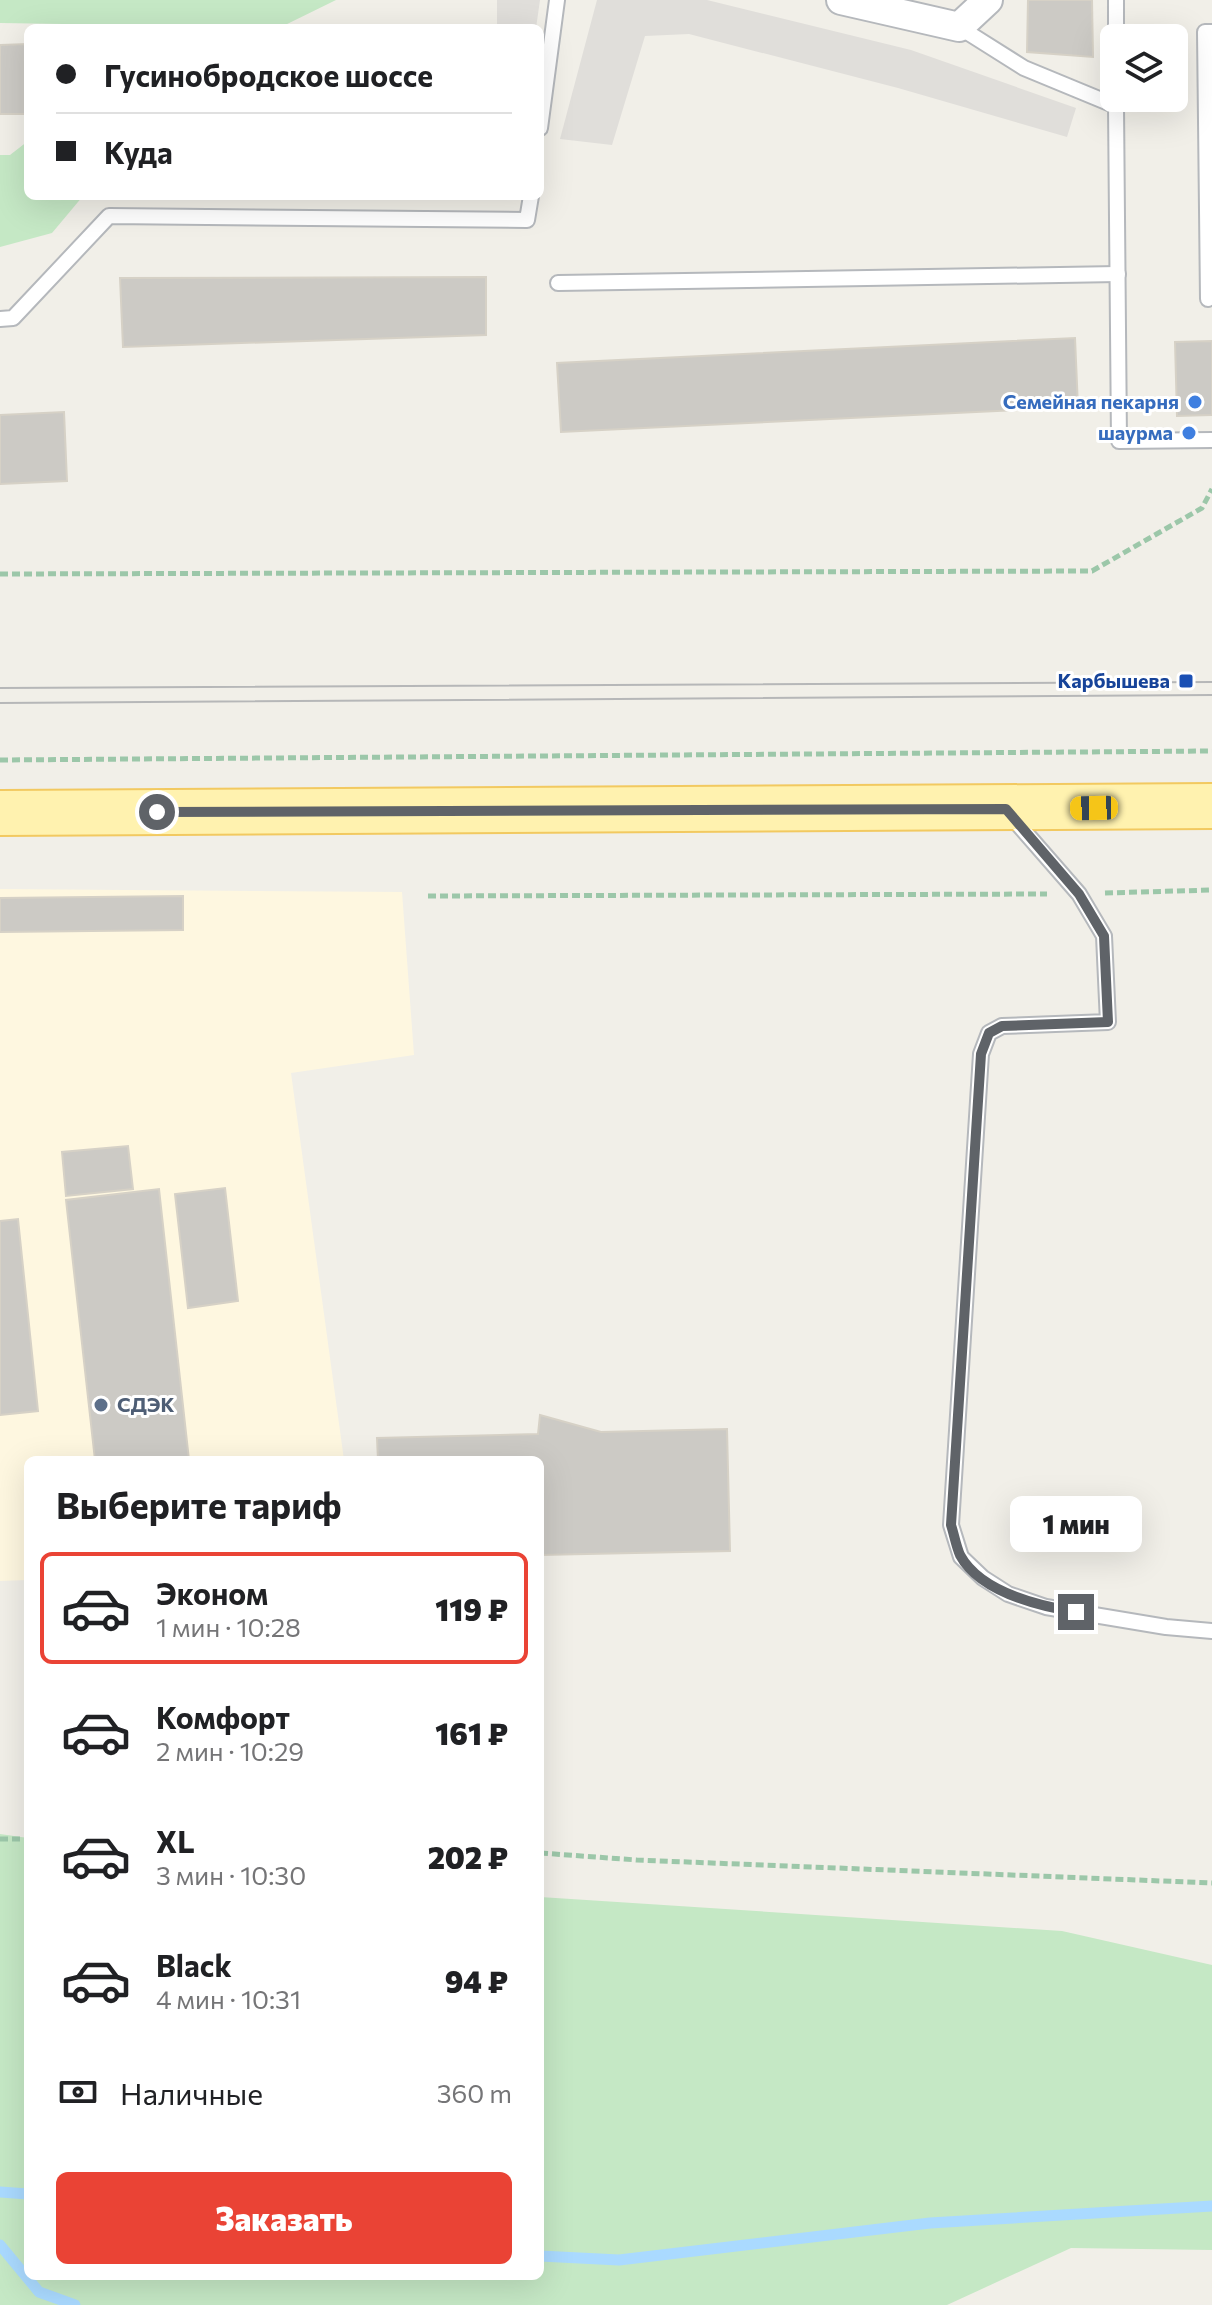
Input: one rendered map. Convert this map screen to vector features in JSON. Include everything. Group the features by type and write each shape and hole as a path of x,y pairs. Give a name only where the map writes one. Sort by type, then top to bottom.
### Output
{"main road":[{"path":"0,813 1212,806"}],"street":[{"path":"841,0 959,27 988,0"}],"lane":[{"path":"544,98 557,0"},
{"path":"1116,0 1116,24"},
{"path":"959,27 1024,68 1100,96"},
{"path":"1208,299 1205,32 1212,32"},
{"path":"1116,112 1119,441 1212,440"},
{"path":"0,319 13,318 109,216 527,220 530,200"},
{"path":"558,283 1118,274"},
{"path":"1006,809 1079,894 1104,936 1108,1022 1002,1026 989,1033 981,1054 951,1525 961,1557 983,1578 1008,1594 1046,1607 1166,1627 1212,1631"}],"path":[{"path":"0,574 1092,571 1202,508 1212,489"},
{"path":"0,760 1212,751"},
{"path":"428,896 1079,894 1212,890"},
{"path":"0,1839 24,1839"},
{"path":"544,1853 637,1860 1212,1883"}],"shaded area":[{"path":"497,0 540,0 537,24 497,24"},
{"path":"597,0 707,0 911,50 1076,108 1067,137 898,88 689,34 645,36 612,145 560,139"},
{"path":"0,889 402,892 414,1055 291,1073 343,1456 24,1456 24,1580 0,1581"}],"green space":[{"path":"0,0 336,0 287,24 0,23"},
{"path":"24,144 24,200 80,200 52,233 0,247 0,155 10,155"},
{"path":"0,1834 24,1837 24,2280 544,2280 544,1897 1062,1931 1212,1965 1212,2250 1071,2248 947,2305 0,2305"}],"building":[{"path":"1028,0 1092,0 1093,57 1027,52"},
{"path":"24,44 24,114 0,114 0,45"},
{"path":"486,277 486,335 123,347 120,278"},
{"path":"1075,338 1078,407 561,432 557,363"},
{"path":"1212,341 1212,415 1177,416 1175,342"},
{"path":"64,412 67,481 0,484 0,415"},
{"path":"183,896 183,930 0,932 0,898"},
{"path":"128,1146 133,1189 66,1196 62,1152"},
{"path":"225,1188 238,1301 188,1308 175,1194"},
{"path":"159,1189 189,1456 95,1456 66,1200"},
{"path":"18,1219 38,1411 0,1415 0,1221"},
{"path":"540,1415 601,1432 727,1429 730,1551 544,1555 544,1456 378,1456 377,1438 538,1434"}],"waterway":[{"path":"0,2192 24,2194"},
{"path":"544,2256 619,2260 930,2223 1212,2206"},
{"path":"0,2245 24,2274"},
{"path":"29,2280 39,2292 75,2305"}],"tram line":[{"path":"0,688 1212,682"},
{"path":"0,703 1212,695"}],"place":[{"name":"Семейная пекарня","path":"1195,402"},
{"name":"шаурма","path":"1189,433"},
{"name":"Карбышева","path":"1186,681"},
{"name":"СДЭК","path":"101,1405"}],"route":[{"path":"157,812 1006,809 1079,894 1104,936 1108,1022 1002,1026 989,1033 981,1054 951,1525 961,1557 983,1578 1008,1594 1046,1607 1076,1612"}]}
